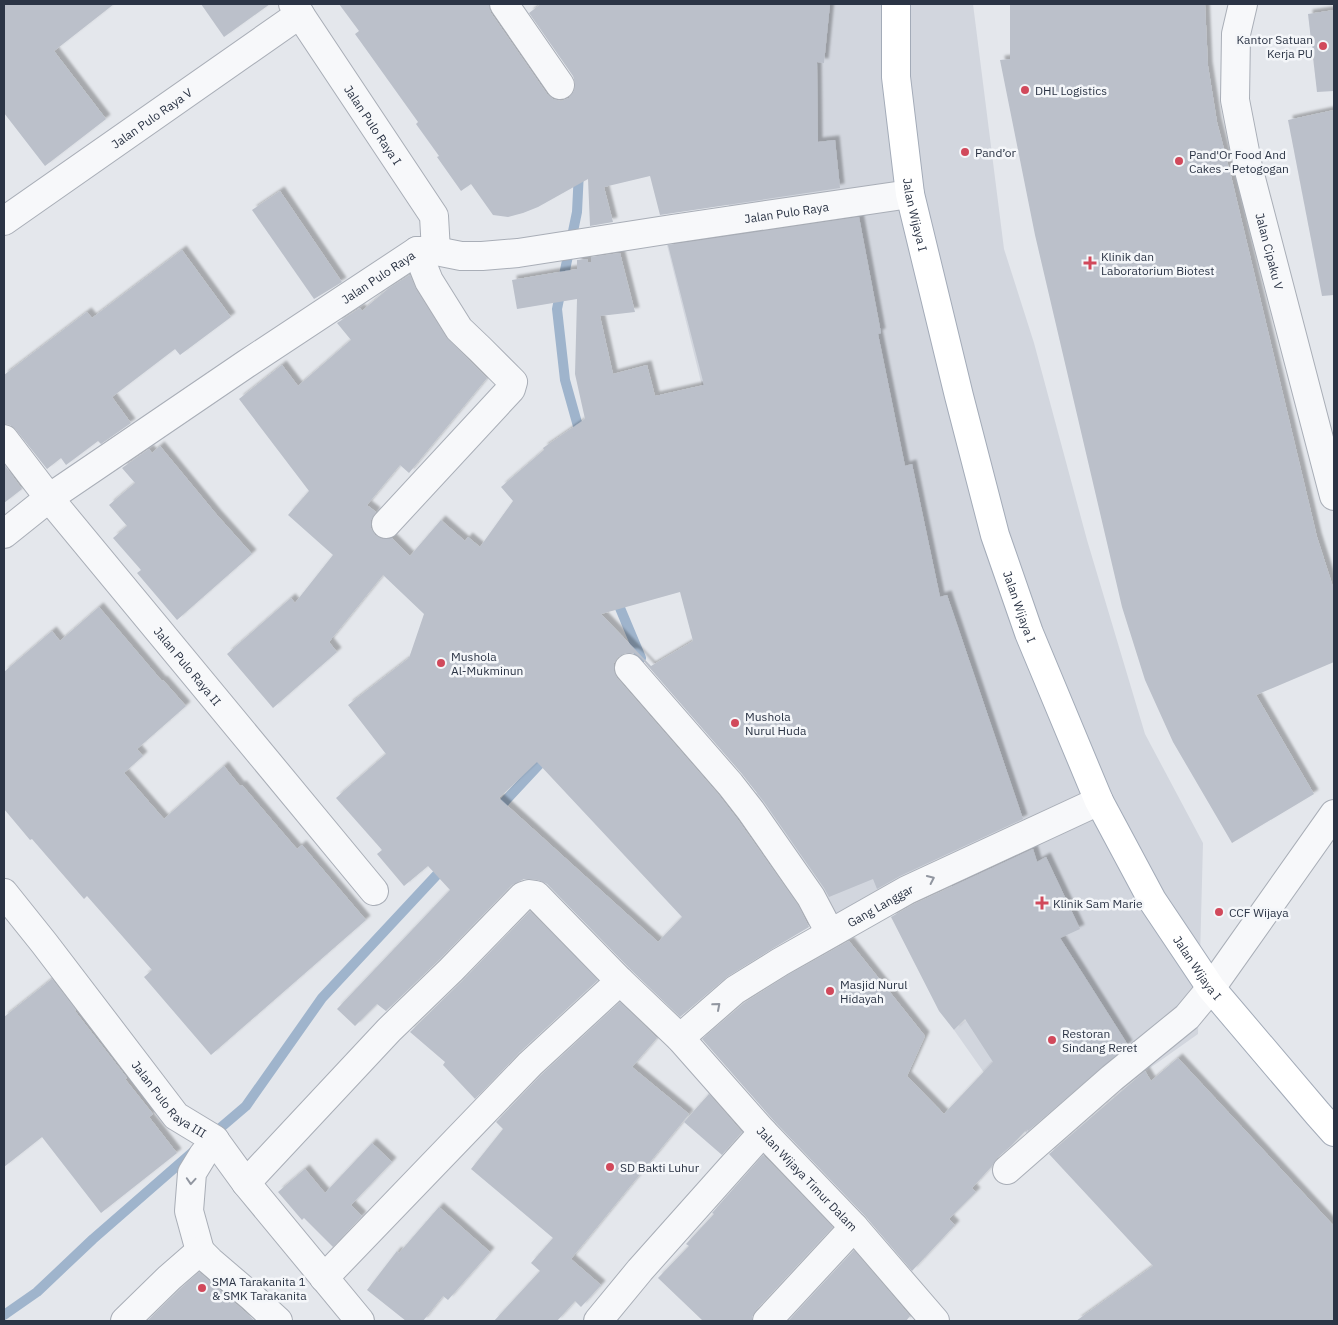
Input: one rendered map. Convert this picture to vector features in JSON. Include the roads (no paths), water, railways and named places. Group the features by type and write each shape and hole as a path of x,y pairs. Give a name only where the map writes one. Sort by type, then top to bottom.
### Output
{"main road":[{"name":"Jalan Wijaya I","path":"896,4 896,76 910,194 995,536 1029,633 1099,801 1152,900 1211,988 1334,1132"}],"street":[{"path":"504,4 560,85"},
{"name":"Jalan Cipaku V","path":"1243,4 1236,34 1235,100 1248,167 1334,496"},
{"name":"Jalan Pulo Raya V","path":"4,221 297,9"},
{"name":"Jalan Pulo Raya I","path":"297,9 434,216 426,251 429,281 459,329 513,382 511,390 386,524"},
{"name":"Jalan Pulo Raya","path":"4,534 49,498 246,364 426,251 461,256 518,253 910,194"},
{"name":"Jalan Pulo Raya II","path":"4,439 49,498 374,891"},
{"path":"629,668 746,804 811,897 830,933"},
{"name":"Gang Langgar","path":"680,1038 735,990 830,933 907,890 1099,801"},
{"path":"1007,1170 1112,1078 1187,1017 1211,988 1334,814"},
{"name":"Jalan Pulo Raya III","path":"4,893 176,1116 214,1140 246,1183 360,1321"},
{"name":"Jalan Wijaya Timur Dalam","path":"246,1183 389,1030 523,896 529,894 536,895 620,981 680,1038 762,1132 854,1227 935,1321"},
{"path":"324,1278 530,1064 620,981"},
{"path":"598,1321 640,1270 762,1132"},
{"path":"214,1140 192,1174 189,1212 200,1251 278,1321"},
{"path":"767,1321 854,1227"},
{"path":"125,1321 200,1251"}],"waterway":[{"path":"579,171 577,212 557,309 565,380 581,437"},
{"path":"617,595 620,608 641,658 630,669"},
{"path":"495,812 548,755"},
{"path":"212,1135 246,1106 322,998 446,865"},
{"path":"4,1315 37,1292 93,1239 194,1151"}],"place":[{"name":"Kantor Satuan Kerja PU","path":"1323,46"},
{"name":"DHL Logistics","path":"1025,90"},
{"name":"Pand’or","path":"965,152"},
{"name":"Pand'Or Food And Cakes - Petogogan","path":"1179,161"},
{"name":"Klinik dan Laboratorium Biotest","path":"1090,263"},
{"name":"Mushola Al-Mukminun","path":"441,663"},
{"name":"Mushola Nurul Huda","path":"735,723"},
{"name":"Klinik Sam Marie","path":"1042,903"},
{"name":"CCF Wijaya","path":"1219,912"},
{"name":"Masjid Nurul Hidayah","path":"830,991"},
{"name":"Restoran Sindang Reret","path":"1052,1040"},
{"name":"SD Bakti Luhur","path":"610,1167"},
{"name":"SMA Tarakanita 1 & SMK Tarakanita","path":"202,1288"}]}
